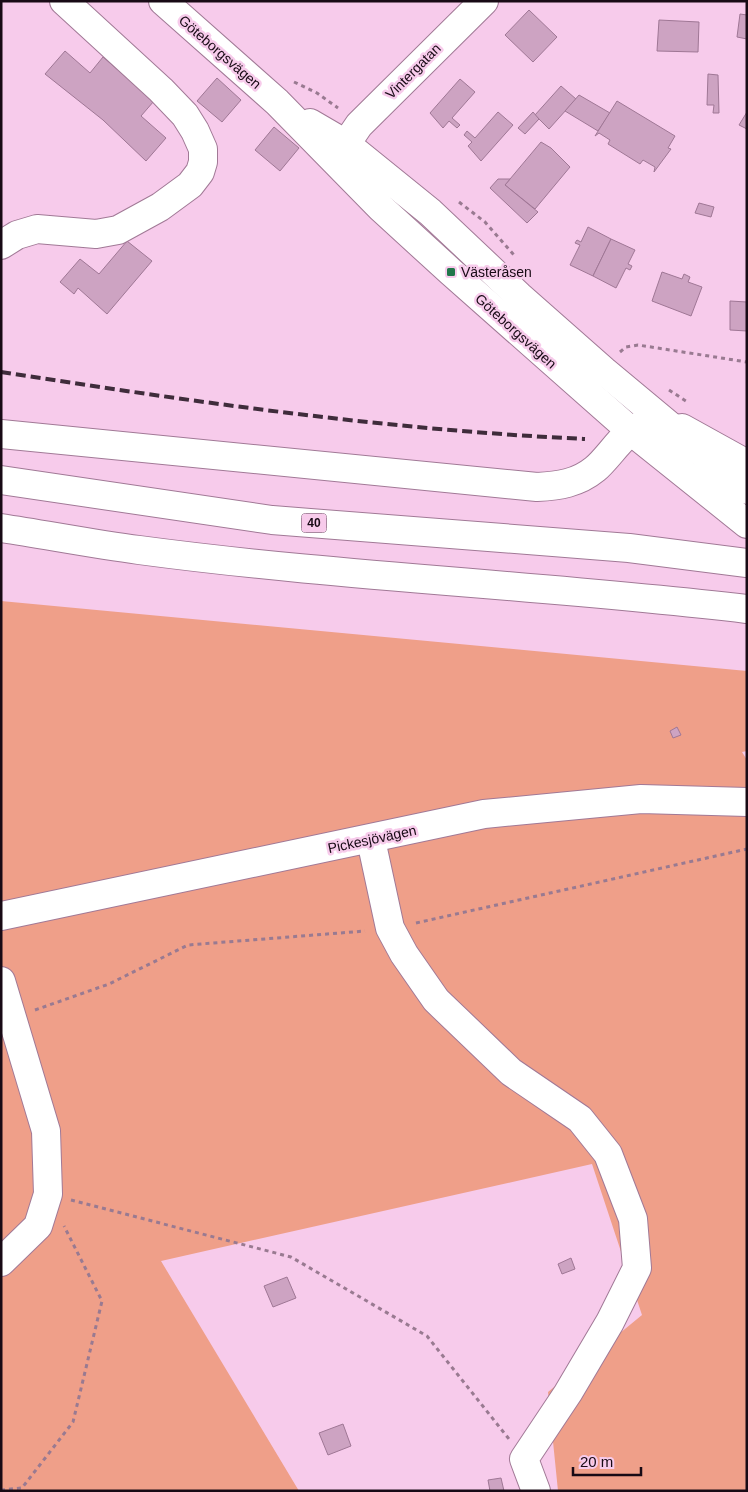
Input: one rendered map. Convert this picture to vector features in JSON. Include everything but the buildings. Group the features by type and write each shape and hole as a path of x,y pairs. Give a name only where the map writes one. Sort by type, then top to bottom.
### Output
{"main road":[{"path":"1,245 17,235 37,229 96,234 118,230 200,186 203,149 185,115 161,90 64,1"},
{"name":"Göteborgsvägen","path":"163,1 277,102 381,208 552,364 656,452 747,524"},
{"name":"Vintergatan","path":"346,144 359,126 484,1"},
{"name":"Göteborgsvägen","path":"277,102 346,144 430,212 519,296 604,372 660,415 747,490"},
{"path":"660,415 747,464"},
{"path":"1,434 537,487 561,486 579,479 596,469 631,431 643,425 666,430 696,448"},
{"name":"40","path":"1,480 272,520 629,548 747,563"},
{"path":"1,528 138,550 266,564 649,598 747,609"},
{"name":"Pickesjövägen","path":"1,916 494,813 641,799 747,802"},
{"path":"371,840 390,928 404,954 431,992 510,1072 580,1119 608,1154 633,1219 637,1268 610,1322 568,1392 524,1459 536,1491"},
{"path":"1,981 46,1130 48,1194 38,1226 1,1262"}],"path":[{"path":"604,372 626,347 638,346 747,362"},
{"path":"48,1194 291,1258 427,1336 524,1459"},
{"path":"1,1490 22,1488 73,1422 102,1301 48,1194"}],"shaded area":[{"path":"1,601 747,671 747,751 742,752 747,760 747,1491 558,1491 548,1392 642,1315 592,1164 161,1261 299,1491 1,1491"}],"railway":[{"path":"1,372 219,404 365,422 512,435 585,439"}],"place":[{"name":"Västeråsen","path":"451,272"}]}
